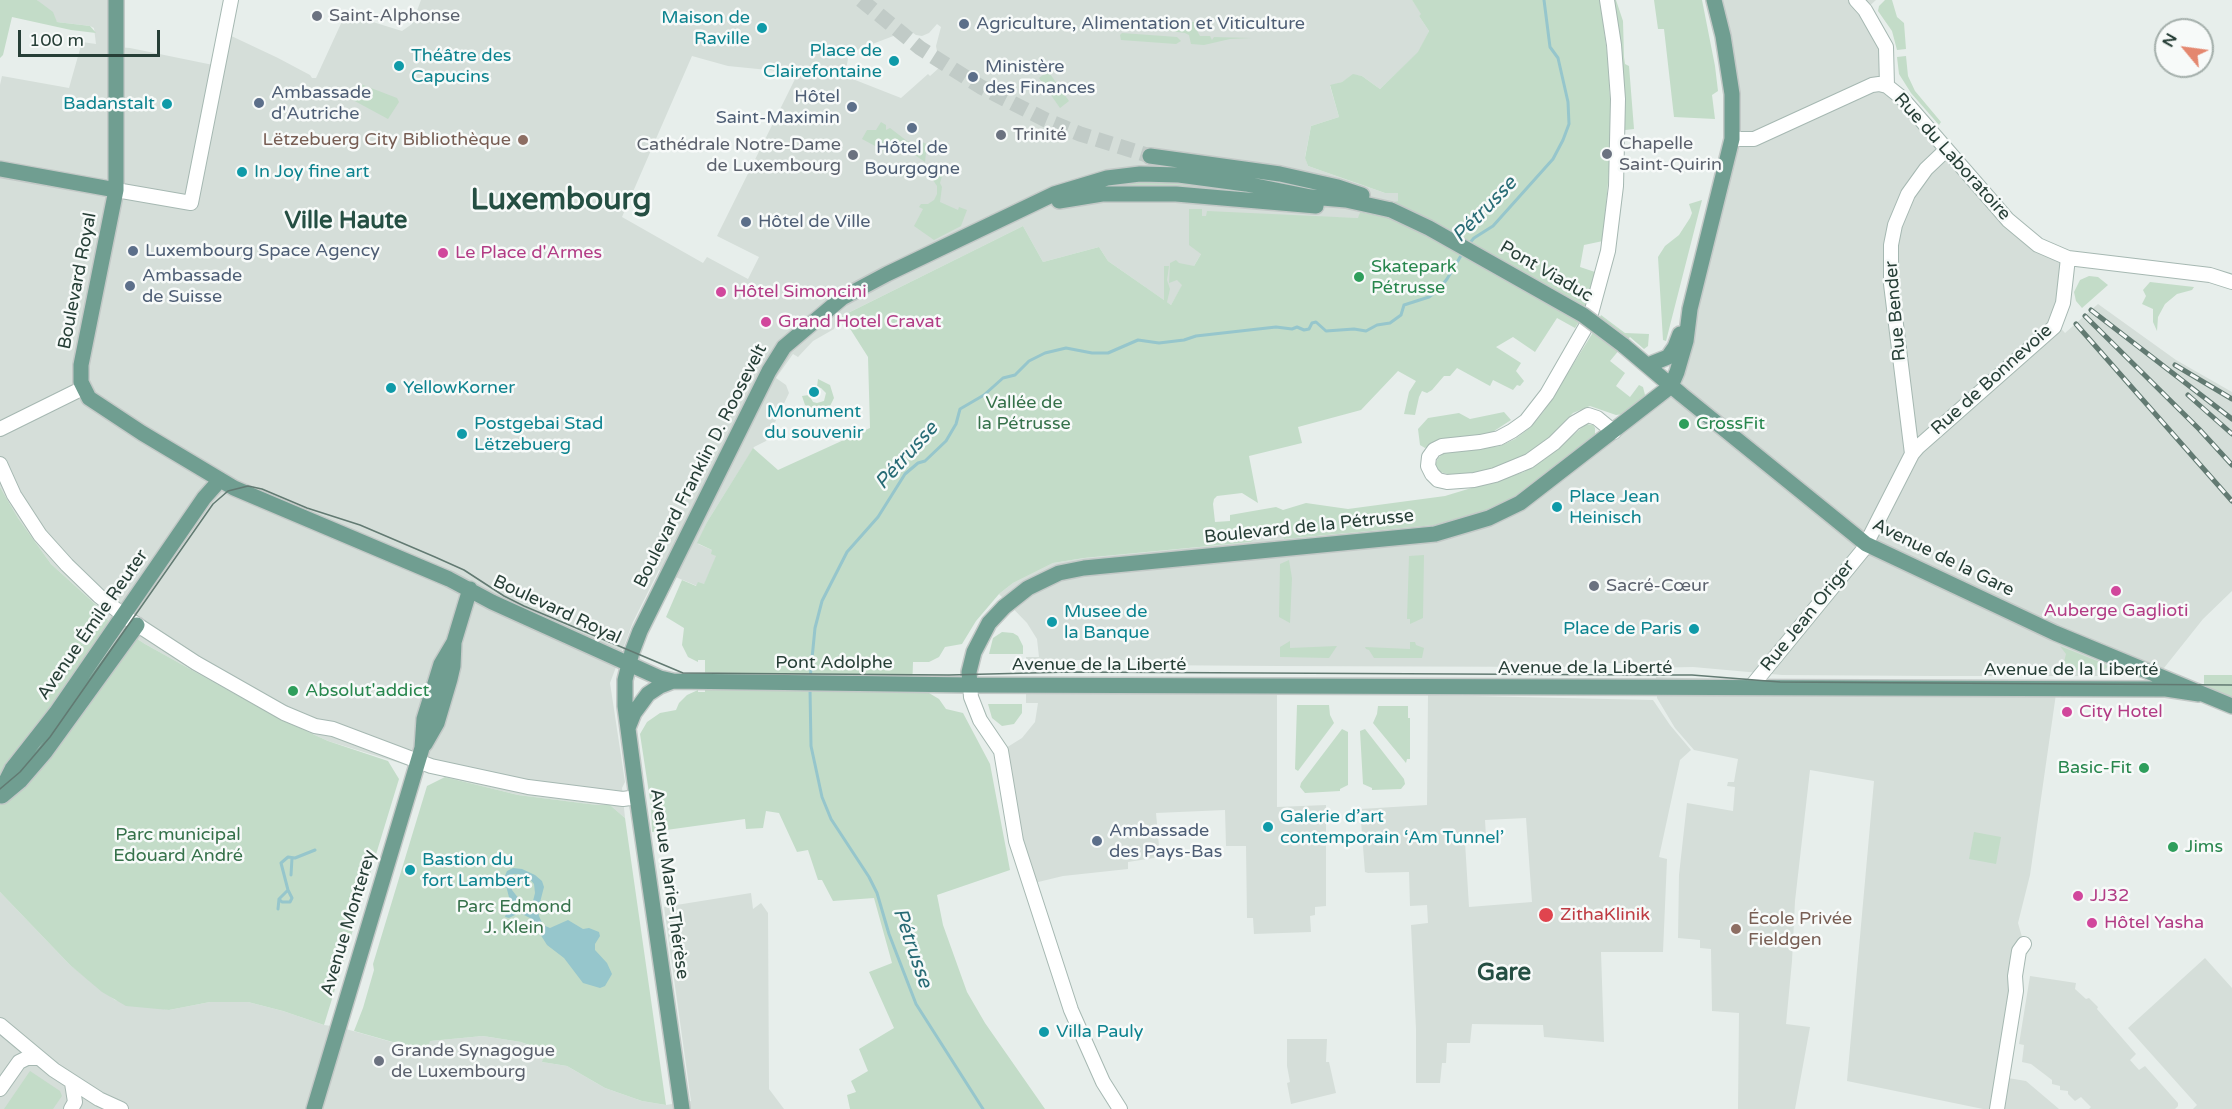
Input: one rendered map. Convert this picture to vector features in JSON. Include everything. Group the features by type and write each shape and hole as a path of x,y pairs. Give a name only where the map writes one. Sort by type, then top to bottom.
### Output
{"main road":[{"name":"Boulevard Royal","path":"83,388 81,365 116,190 116,0"},
{"path":"0,169 192,203 231,0"},
{"path":"1607,0 1614,45 1617,89 1616,186 1608,251 1589,321 1547,394 1526,421 1498,438 1442,446 1434,450 1429,457 1428,466 1431,474 1438,480 1455,482 1474,480 1495,475 1529,461 1554,443 1574,423 1588,415 1597,418 1614,432"},
{"path":"1671,386 1686,341 1690,309 1732,140 1731,83 1723,36 1713,0"},
{"name":"Rue du Laboratoire","path":"1856,0 1865,10 1886,47 1887,86 1902,98 2018,229 2038,245 2068,258"},
{"path":"1732,140 1754,139 1872,85 1887,86"},
{"name":"Rue Bender","path":"1912,454 1891,284 1891,245 1894,225 1908,194 1926,169 1946,150"},
{"path":"1150,156 1296,177 1338,187 1361,195 1391,210"},
{"name":"Boulevard Franklin D. Roosevelt","path":"628,664 640,631 769,371 784,347 850,294 1027,207 1099,188 1119,176 1179,175 1246,184 1293,194 1346,200 1391,210"},
{"path":"1118,194 1116,188 1119,176"},
{"path":"1280,204 1288,201 1293,194 1296,177"},
{"path":"1244,200 1249,198 1251,193 1250,187 1246,184"},
{"name":"Boulevard Franklin D. Roosevelt","path":"1099,188 1118,194 1176,194 1280,204 1391,210"},
{"name":"Pont Viaduc","path":"1391,210 1429,228 1583,315 1648,365 1671,386"},
{"path":"2068,258 2210,275 2232,282"},
{"name":"Rue de Bonnevoie","path":"1866,544 1912,454 2054,327 2063,303 2068,258"},
{"path":"1648,365 1662,361 1672,352 1690,309"},
{"name":"Boulevard de la Pétrusse","path":"970,685 972,657 989,623 1008,603 1034,584 1059,573 1084,568 1349,544 1446,531 1489,518 1520,503 1671,386"},
{"name":"Avenue de la Gare","path":"1671,386 1866,544 2055,633 2171,680 2199,694"},
{"path":"0,429 83,388 89,398 109,412 220,480"},
{"path":"0,464 14,495 40,535 66,565 99,596 137,625 196,663 284,713 315,726 333,729 528,787 623,799 637,797"},
{"name":"Boulevard Royal","path":"220,480 449,579 492,602 628,664 673,681"},
{"name":"Avenue Émile Reuter","path":"0,792 12,769 56,713 204,498 220,480"},
{"name":"Rue Jean Origer","path":"1750,688 1866,544"},
{"name":"Avenue Monterey","path":"314,1109 420,755 437,723 444,676 453,666 454,642 470,589"},
{"name":"Avenue Émile Reuter","path":"0,798 20,781 45,752 137,625"},
{"name":"Avenue Marie-Thérèse","path":"628,664 624,687 628,728 682,1109"},
{"path":"628,728 634,713 648,694 673,681"},
{"name":"Pont Adolphe","path":"673,681 970,685"},
{"path":"970,685 971,697 980,720 1001,752 1016,841 1076,1024 1103,1082 1120,1109"},
{"name":"Avenue de la Liberté","path":"970,685 2166,689 2199,694"},
{"path":"2199,694 2232,706"},
{"path":"1997,1109 2016,991 2015,976 2019,951 2024,944"},
{"path":"0,1024 38,1058 72,1083 121,1109"},
{"path":"0,1089 19,1062 27,1058 38,1058"},
{"path":"70,1109 75,1102 72,1083"}],"shaded area":[{"path":"37,0 116,0 117,47 218,66 225,33 278,58 312,78 316,78 344,17 351,10 363,19 402,31 412,24 421,0 1412,0 1422,14 1419,16 1429,31 1419,52 1380,89 1362,76 1354,75 1330,86 1339,117 1311,126 1305,157 1308,166 1385,193 1398,193 1398,201 1389,218 1360,212 1359,218 1202,216 1201,254 1171,305 1108,261 1099,247 1043,262 1023,226 842,316 834,329 813,341 798,357 793,354 776,378 786,385 789,393 766,441 754,447 707,522 698,544 712,550 717,556 704,585 697,586 659,570 633,622 610,683 625,782 622,788 625,818 610,805 518,795 445,777 328,741 280,719 145,644 105,618 104,612 51,564 18,518 0,487 0,85 2,76 69,88 82,42 96,44 94,28 57,22","holes":["937,24 941,27 936,46 940,67 930,76 928,74 901,98 845,76 849,53 909,30 922,36 929,33","692,56 728,66 798,73 717,236 759,257 748,279 707,257 703,263 622,217"]},
{"path":"1714,0 1876,0 1865,10 1886,47 1887,86 2008,220 2068,258 2056,323 2065,333 2098,304 2176,360 2232,392 2232,591 2203,619 2164,668 2141,676 1933,676 1782,675 1693,667 1644,668 1644,663 1567,663 1567,667 1278,666 1139,665 1138,660 1064,660 1063,664 1026,664 1026,657 1039,657 1037,639 1027,623 999,594 1013,583 1053,563 1250,542 1257,535 1269,531 1282,535 1284,539 1435,525 1486,510 1514,497 1670,386 1732,139"},
{"path":"1656,677 1754,683 2057,687 2030,875 2018,923 2024,944 2002,1077 2026,1081 2059,1109 1983,1109 1847,1081 1874,781 1810,770 1795,901 1786,1024 1810,1027 1795,1109 1738,1109 1739,1013 1712,1011 1711,949 1700,948 1700,940 1678,938 1679,875 1687,803 1733,811 1735,787 1727,786 1728,782 1734,782 1738,759 1694,750 1675,728 1657,698"},
{"path":"1026,684 1277,685 1277,807 1326,805 1326,906 1315,907 1315,915 1310,916 1311,932 1254,934 1253,918 1247,918 1246,846 1226,846 1225,810 1156,813 1160,857 1128,862 1128,869 1063,876 1030,884 1001,751 1022,738 1035,722 1038,703 1026,703"},
{"path":"1428,695 1653,700 1691,750 1680,760 1659,857 1667,859 1663,952 1601,952 1604,1042 1544,1037 1543,1025 1472,1024 1470,1043 1447,1043 1446,1063 1442,1063 1440,1083 1416,1083 1411,925 1428,923 1427,905 1410,906 1409,872 1365,872 1360,809 1427,805","holes":["1526,818 1532,902 1469,907 1465,842 1486,837 1485,820"]},
{"path":"0,892 70,965 115,1000 169,1010 210,1002 248,1002 427,1052 430,1041 483,1036 521,1042 544,1051 542,1062 567,1066 605,1088 642,1101 666,1105 691,1101 664,907 751,893 753,909 761,903 768,913 769,1089 784,1109 0,1109"},
{"path":"2205,958 2232,988 2232,1109 2193,1109 2197,1105 2128,1028"},
{"path":"2030,976 2076,983 2075,989 2098,1007 2097,1009 2136,1054 2130,1060 2139,1070 2145,1066 2178,1103 2178,1106 2175,1109 2089,1109 2091,1107 2081,1097 2075,1101 2068,1091 2060,1090 2060,1086 2052,1084 2052,1080 2031,1064 2022,1062 2024,1045 2019,1044"},
{"path":"1287,1039 1327,1039 1326,1062 1329,1062 1336,1093 1291,1104 1287,1083 1290,1082 1287,1066"}],"green space":[{"path":"0,0 37,0 53,12 57,22 90,26 96,33 12,17 3,55 0,58"},
{"name":"Vallée de la Pétrusse","path":"1412,0 1600,0 1608,60 1612,136 1603,241 1584,245 1580,267 1598,273 1588,307 1575,328 1557,318 1535,352 1513,337 1496,347 1521,363 1516,371 1524,381 1513,390 1493,380 1490,386 1457,368 1450,376 1444,376 1432,390 1427,393 1422,391 1415,415 1404,414 1409,392 1416,381 1398,371 1361,410 1298,427 1302,443 1249,456 1258,503 1242,493 1217,496 1213,504 1215,522 1230,521 1230,515 1276,507 1283,510 1306,503 1348,509 1445,496 1524,472 1545,459 1586,424 1593,425 1595,435 1514,497 1486,510 1435,525 1284,539 1282,535 1269,531 1257,535 1251,542 1053,563 1013,583 999,594 976,621 962,644 945,647 939,657 929,662 913,662 912,693 929,693 939,699 946,709 963,713 990,764 1010,870 937,895 943,925 967,992 985,1023 1045,1109 850,1109 847,1095 856,1092 851,1081 868,1071 859,1049 894,1028 869,972 892,963 874,898 833,901 822,880 818,880 808,850 797,852 779,813 766,811 763,828 746,829 745,819 652,832 651,806 640,734 647,722 660,713 676,710 687,695 698,690 698,692 705,692 705,660 698,660 698,662 688,657 682,645 684,628 666,617 682,580 696,586 698,582 704,584 716,556 711,554 712,550 697,543 707,522 753,448 778,470 870,428 868,357 842,316 1023,226 1043,262 1099,247 1108,261 1164,300 1164,266 1169,266 1167,280 1170,289 1167,302 1171,305 1182,285 1177,280 1169,283 1170,263 1176,260 1179,263 1194,266 1201,254 1189,245 1189,209 1202,209 1202,216 1206,216 1207,211 1358,218 1360,212 1389,218 1394,202 1398,201 1398,193 1385,193 1308,166 1305,158 1311,126 1339,117 1330,85 1342,82 1353,74 1362,76 1380,89 1418,52 1429,31"},
{"path":"1612,0 1616,0 1623,21 1624,57 1625,64 1629,66 1634,129 1625,130 1622,179"},
{"path":"1654,0 1702,0 1718,91 1712,95 1715,119 1674,117 1664,29 1658,29"},
{"path":"1885,0 1892,0 1897,17 1904,23 1906,49 1897,50 1892,31 1878,11 1879,6"},
{"path":"1120,22 1196,22 1196,29 1200,36 1210,36 1212,40 1214,37 1252,38 1230,39 1204,45 1191,44 1189,35 1185,33 1131,26"},
{"path":"1122,33 1177,37 1181,41 1176,44 1121,40"},
{"path":"1906,56 1908,76 1915,91 1941,122 1939,125 1911,93 1899,74 1897,57"},
{"path":"1048,71 1069,101 1060,108 1039,78"},
{"path":"358,83 397,98 399,102 388,119 351,99"},
{"path":"881,122 886,125 886,130 890,128 907,141 920,145 922,142 927,144 925,162 906,149 905,152 898,150 894,156 862,139 867,130 876,130"},
{"path":"938,170 943,173 940,183 942,187 940,202 958,210 959,207 967,210 961,226 934,240 914,226 923,209 919,207 921,204 928,204 937,194 937,186 933,180"},
{"path":"1151,181 1244,191 1245,194 1121,187 1124,182"},
{"path":"1702,200 1666,341 1663,340 1658,257 1665,246 1679,235 1690,218 1692,213 1689,204"},
{"path":"2089,276 2098,277 2108,285 2082,308 2076,301 2074,292 2080,280"},
{"path":"2150,282 2194,287 2192,290 2177,294 2165,304 2158,317 2157,331 2153,322 2153,309 2142,304 2146,296 2143,290"},
{"path":"1601,315 1625,333 1649,334 1648,346 1644,349 1630,337 1610,361 1625,373 1616,386 1630,397 1639,385 1643,387 1645,395 1642,401 1624,414 1616,415 1590,406 1573,413 1538,447 1492,469 1455,476 1440,472 1435,465 1444,453 1500,446 1515,439 1531,427 1544,411 1592,334"},
{"path":"818,379 830,385 834,398 830,406 817,411 805,405 802,396 809,395 813,402 817,403 824,401 826,393 817,387"},
{"path":"1504,412 1511,420 1491,433 1440,439 1425,448 1420,445 1418,429 1428,418 1459,413 1470,419"},
{"name":"Parc municipal Edouard André","path":"0,487 18,518 51,564 104,612 105,618 145,644 280,719 328,741 388,761 399,779 324,1025 248,1002 210,1002 169,1010 126,1006 102,992 70,965 0,892"},
{"path":"1424,555 1423,618 1410,624 1410,619 1407,619 1409,556"},
{"path":"1289,560 1292,578 1290,623 1279,617 1280,564"},
{"path":"1002,632 1018,636 1023,646 1023,654 989,654 993,638"},
{"path":"1290,641 1290,648 1337,646 1329,658 1280,657 1280,647"},
{"path":"1410,642 1415,642 1416,645 1424,648 1422,658 1374,658 1365,647 1410,649"},
{"path":"2060,646 2108,667 2103,670 2056,670 2064,662 2066,654"},
{"path":"2204,675 2232,675 2232,697 2204,687"},
{"path":"988,704 1022,704 1022,713 1014,724 1002,726 992,718"},
{"path":"1297,705 1329,705 1334,723 1298,771 1295,769"},
{"path":"1378,706 1408,706 1410,759 1407,759 1406,763 1373,723"},
{"path":"1342,729 1348,732 1348,785 1340,791 1305,793 1300,787 1301,783"},
{"path":"1365,729 1404,779 1405,784 1401,789 1372,790 1363,784 1360,731"},
{"name":"Parc Edmond J. Klein","path":"445,777 518,795 610,805 625,818 666,1105 642,1101 605,1088 567,1066 542,1062 544,1051 521,1042 483,1036 430,1041 428,1052 354,1031 363,1008 374,970 373,964 427,786"},
{"path":"1974,832 2001,837 1996,864 1969,859"},
{"path":"30,1071 60,1091 62,1096 53,1109 4,1109"}],"water":[{"path":"513,868 522,869 542,881 544,887 538,910 543,925 550,928 568,920 583,929 589,928 599,932 600,936 595,944 595,950 607,963 612,974 605,986 600,988 583,983 564,958 547,945 530,918 522,914 505,917 510,901 504,878 507,871","holes":["513,874 528,877 534,884 535,893 532,905 526,908 512,890 509,880"]}],"waterway":[{"name":"Pétrusse","path":"1467,246 1474,238 1493,226 1553,159 1569,124 1568,102 1558,58 1550,47 1544,0"},
{"name":"Pétrusse","path":"810,679 815,628 822,601 847,552 878,517 905,474 918,463 925,461 946,441 956,424 960,409 984,395 1003,378 1015,375 1029,361 1045,353 1066,348 1092,353 1108,353 1138,340 1159,343 1196,336 1276,327 1292,329 1297,327 1304,330 1309,329 1312,323 1316,322 1326,331 1354,329 1366,331 1377,325 1390,323 1401,315 1404,305 1429,297 1439,289 1462,254"},
{"name":"Pétrusse","path":"810,689 811,746 822,797 831,819 877,893 889,934 916,1004 983,1109"},
{"path":"278,909 279,899 288,890 281,863 288,857 295,858 315,850"},
{"path":"291,875 292,858"},
{"path":"279,899 282,902 290,902 292,898 288,890"}],"tunnel":[{"path":"861,0 920,48 981,87 1046,120 1080,134 1150,156"}],"tram line":[{"path":"0,789 20,772 50,737 213,504 228,491 248,486 360,525 435,557 464,570 524,606 683,673 1692,675 1780,682 2232,685"}],"railway":[{"path":"2091,310 2232,419"},
{"path":"2085,316 2232,465"},
{"path":"2076,324 2232,501"},
{"path":"2175,365 2232,399"},
{"path":"2188,395 2232,434"}],"place":[{"name":"Saint-Alphonse","path":"317,16"},
{"name":"Agriculture, Alimentation et Viticulture","path":"964,24"},
{"name":"Maison de Raville","path":"762,28"},
{"name":"Place de Clairefontaine","path":"894,61"},
{"name":"Théâtre des Capucins","path":"399,66"},
{"name":"Ministère des Finances","path":"973,77"},
{"name":"Ambassade d'Autriche","path":"259,103"},
{"name":"Badanstalt","path":"167,104"},
{"name":"Hôtel Saint-Maximin","path":"852,107"},
{"name":"Hôtel de Bourgogne","path":"912,128"},
{"name":"Trinité","path":"1001,135"},
{"name":"Lëtzebuerg City Bibliothèque","path":"523,140"},
{"name":"Chapelle Saint-Quirin","path":"1607,154"},
{"name":"Cathédrale Notre-Dame de Luxembourg","path":"853,155"},
{"name":"In Joy fine art","path":"242,172"},
{"name":"Hôtel de Ville","path":"746,222"},
{"name":"Luxembourg Space Agency","path":"133,251"},
{"name":"Le Place d'Armes","path":"443,253"},
{"name":"Skatepark Pétrusse","path":"1359,277"},
{"name":"Ambassade de Suisse","path":"130,286"},
{"name":"Hôtel Simoncini","path":"721,292"},
{"name":"Grand Hotel Cravat","path":"766,322"},
{"name":"YellowKorner","path":"391,388"},
{"name":"Monument du souvenir","path":"814,392"},
{"name":"CrossFit","path":"1684,424"},
{"name":"Postgebai Stad Lëtzebuerg","path":"462,434"},
{"name":"Place Jean Heinisch","path":"1557,507"},
{"name":"Sacré-Cœur","path":"1594,586"},
{"name":"Auberge Gaglioti","path":"2116,591"},
{"name":"Musee de la Banque","path":"1052,622"},
{"name":"Place de Paris","path":"1694,629"},
{"name":"Absolut'addict","path":"293,691"},
{"name":"City Hotel","path":"2067,712"},
{"name":"Basic-Fit","path":"2144,768"},
{"name":"Galerie d’art contemporain ‘Am Tunnel’","path":"1268,827"},
{"name":"Ambassade des Pays-Bas","path":"1097,841"},
{"name":"Jims","path":"2173,847"},
{"name":"Bastion du fort Lambert","path":"410,870"},
{"name":"JJ32","path":"2078,896"},
{"name":"ZithaKlinik","path":"1546,915"},
{"name":"Hôtel Yasha","path":"2092,923"},
{"name":"École Privée Fieldgen","path":"1736,929"},
{"name":"Villa Pauly","path":"1044,1032"},
{"name":"Grande Synagogue de Luxembourg","path":"379,1061"}],"district":[{"name":"Luxembourg","path":"561,201"},
{"name":"Ville Haute","path":"346,222"},
{"name":"Gare","path":"1504,974"}]}
